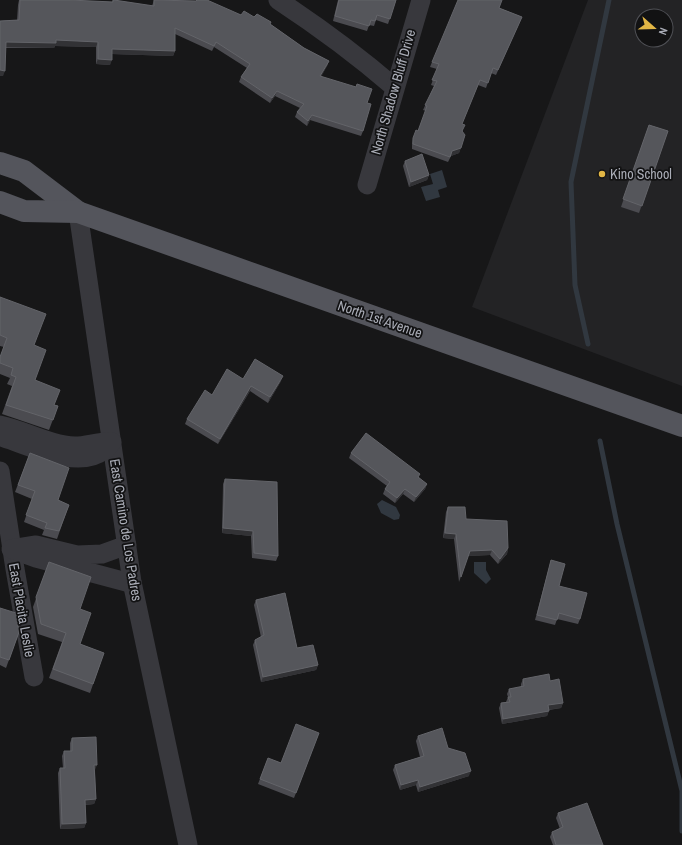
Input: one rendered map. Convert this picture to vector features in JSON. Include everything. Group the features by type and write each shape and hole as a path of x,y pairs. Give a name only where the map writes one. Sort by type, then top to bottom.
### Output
{"main road":[{"name":"North 1st Avenue","path":"0,163 24,171 78,212 682,426"},
{"name":"North 1st Avenue","path":"0,202 24,211 78,212"}],"street":[{"path":"278,0 316,25 394,87"},
{"name":"North Shadow Bluff Drive","path":"367,185 420,0"},
{"name":"East Camino de Los Padres","path":"78,212 132,582 188,845"},
{"path":"0,425 44,440 75,446 99,442 112,442"},
{"path":"0,433 4,438 65,458 79,458 103,452 112,442"},
{"name":"East Placita Leslie","path":"0,471 11,549 34,678"},
{"path":"11,549 36,545 77,555 102,554 127,545"},
{"path":"11,549 43,560 130,583 132,582"}],"shaded area":[{"name":"Kino School","path":"588,0 682,0 682,386 472,307"},
{"path":"442,170 447,187 438,190 440,197 426,201 421,187 433,184 430,174"},
{"path":"382,500 396,507 400,515 399,519 394,520 381,513 377,504"},
{"path":"474,562 486,562 486,570 491,579 486,584 474,573"}],"building":[{"path":"20,0 113,2 114,0 154,6 154,0 207,0 241,15 244,11 254,17 257,14 271,22 270,24 304,48 329,61 320,76 356,87 357,84 372,89 367,103 371,104 363,131 312,115 308,121 297,112 304,104 277,91 272,98 241,77 250,64 216,42 214,46 175,28 175,51 112,49 112,60 98,59 98,42 56,40 56,43 6,42 5,71 0,70 0,21 19,20"},
{"path":"339,0 396,0 390,19 377,15 375,21 371,20 369,26 335,16"},
{"path":"458,0 502,0 499,8 522,17 498,70 493,68 488,83 480,80 462,124 465,125 462,131 465,135 461,148 452,151 450,157 413,144 413,138 416,130 418,131 427,106 425,105 437,81 432,80 439,64 432,62"},
{"path":"649,125 668,131 642,206 623,199"},
{"path":"422,154 429,175 411,182 405,161"},
{"path":"0,297 46,314 34,345 46,350 35,380 60,390 54,405 58,406 53,420 6,405 16,377 11,375 13,368 0,363 0,357 7,338 0,335"},
{"path":"255,359 283,376 270,397 251,386 220,439 187,419 205,390 212,395 227,369 243,379"},
{"path":"366,433 420,474 418,477 427,484 416,497 405,489 397,498 385,489 390,482 351,453"},
{"path":"30,453 69,468 58,500 69,505 59,531 45,528 47,523 26,515 35,491 18,485"},
{"path":"225,479 277,482 278,556 254,553 253,531 223,528"},
{"path":"448,507 465,507 466,519 507,521 508,548 500,559 492,550 470,551 461,577 456,534 445,533"},
{"path":"551,560 565,564 559,586 587,593 580,619 559,613 557,620 537,615"},
{"path":"49,562 91,577 80,609 91,613 80,644 104,653 93,684 53,669 66,633 41,624 36,597"},
{"path":"285,593 297,648 313,645 318,665 263,677 255,640 264,635 256,600"},
{"path":"0,608 16,613 19,632 9,660 0,657"},
{"path":"549,674 550,681 559,679 563,703 548,705 549,711 503,719 501,703 510,702 508,697 511,697 509,689 524,686 523,679"},
{"path":"296,724 319,733 296,793 260,779 268,758 281,763"},
{"path":"442,728 448,748 465,753 471,771 420,787 418,780 401,785 395,765 424,756 418,736"},
{"path":"96,737 97,765 94,765 96,799 85,800 86,823 62,824 60,768 65,768 64,751 72,751 72,738"},
{"path":"587,803 603,845 556,845 552,832 563,827 558,813"}],"waterway":[{"path":"588,344 575,285 571,182 609,0"},
{"path":"600,441 617,524 682,791 682,831"}],"place":[{"name":"Kino School","path":"602,174"}]}
